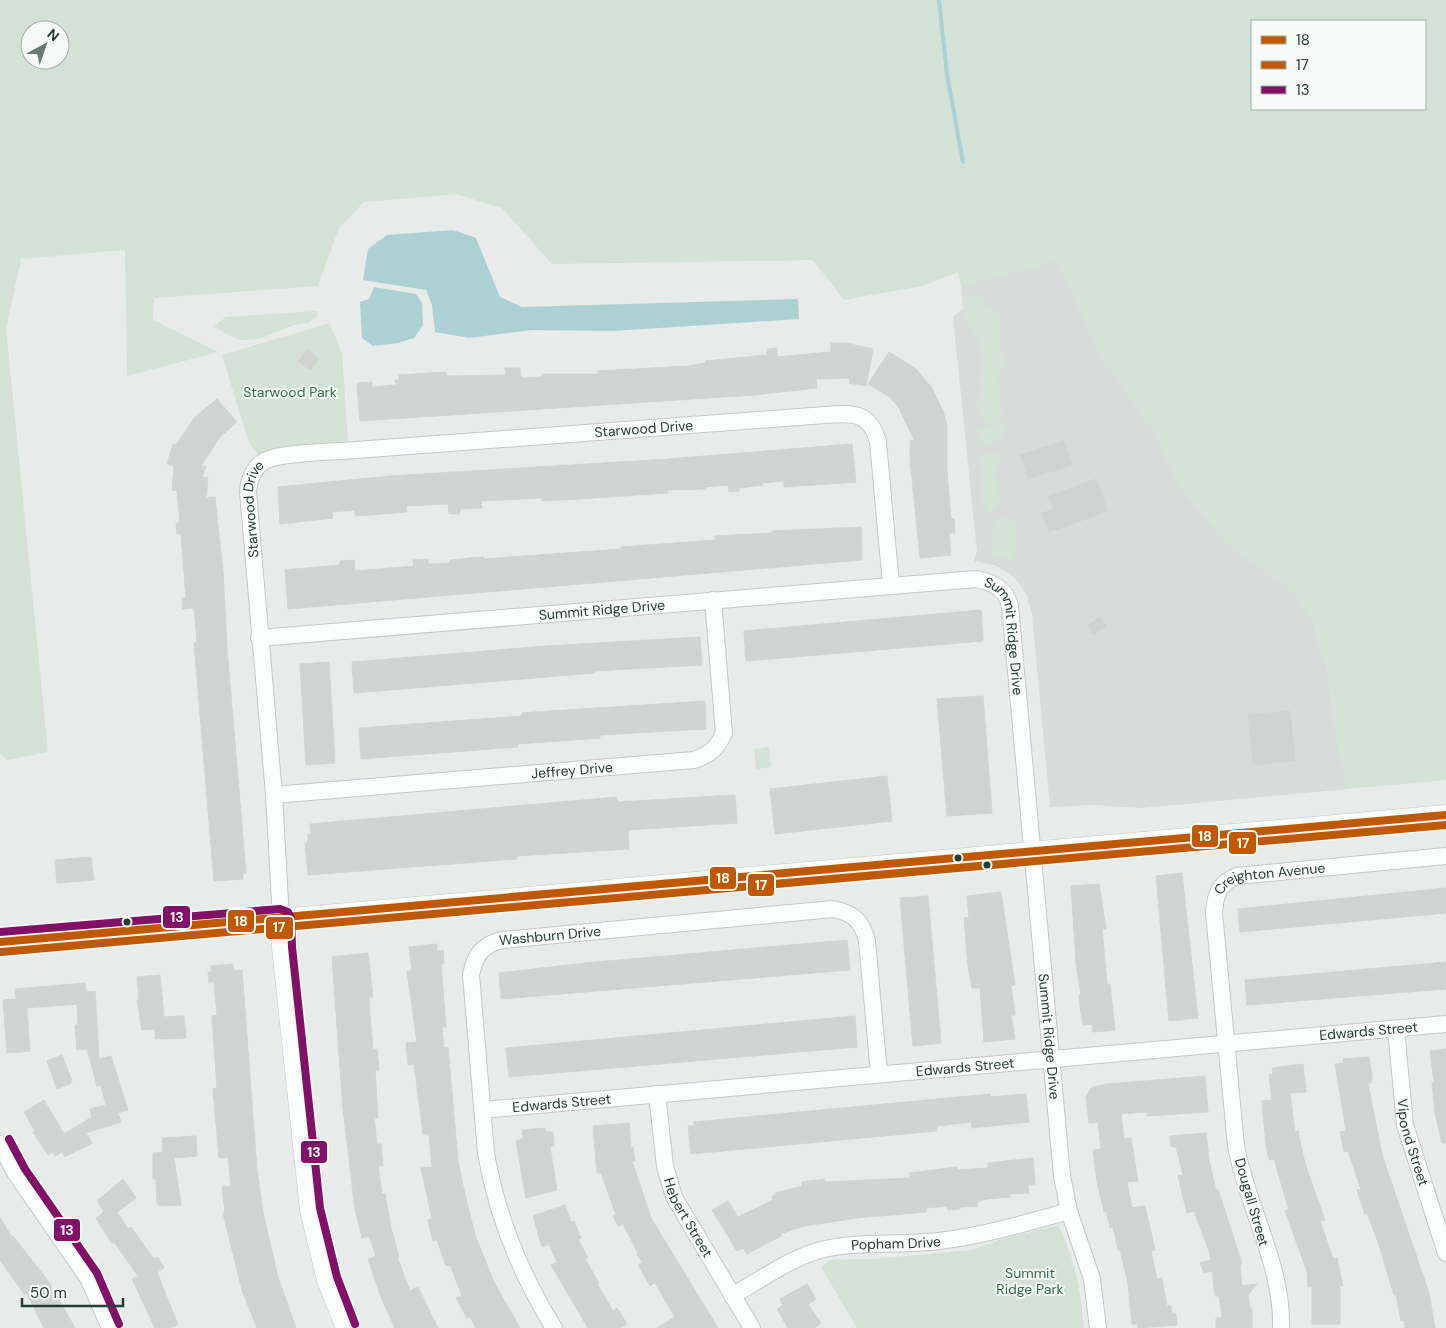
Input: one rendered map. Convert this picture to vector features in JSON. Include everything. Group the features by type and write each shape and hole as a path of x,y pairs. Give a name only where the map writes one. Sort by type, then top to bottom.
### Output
{"main road":[{"path":"0,942 282,919"}],"street":[{"name":"Starwood Drive","path":"346,1328 327,1280 310,1210 284,968 274,795 259,638 248,492 252,474 262,462 270,458 825,415 859,415 868,421 875,430 878,442 892,585"},
{"name":"Summit Ridge Drive","path":"259,638 976,579 986,581 1003,590 1008,598 1062,1176 1069,1211 1092,1279 1098,1328"},
{"name":"Jeffrey Drive","path":"274,795 705,757 717,746 724,733 713,600"},
{"path":"282,919 1446,815"},
{"name":"Creighton Avenue","path":"1228,1044 1214,913 1215,898 1220,887 1228,880 1237,876 1446,856"},
{"name":"Washburn Drive","path":"554,1328 531,1289 506,1232 489,1170 471,975 474,959 482,949 490,943 512,939 833,909 847,912 858,918 864,928 867,941 879,1074"},
{"name":"Edwards Street","path":"483,1110 1446,1024"},
{"name":"Vipond Street","path":"1396,1029 1405,1125 1446,1253"},
{"name":"Dougall Street","path":"1228,1044 1240,1168 1279,1293 1281,1328"},
{"name":"Hebert Street","path":"657,1094 662,1149 671,1189 681,1211 752,1328"},
{"path":"0,1144 16,1174 88,1278 110,1328"},
{"name":"Popham Drive","path":"732,1296 786,1264 818,1251 881,1244 938,1241 987,1233 1069,1211"}],"shaded area":[{"path":"1056,259 1103,359 1153,429 1181,489 1231,546 1292,590 1312,620 1328,672 1333,718 1347,789 1142,808 1091,805 1050,807 1032,614 1027,596 1019,583 1009,573 994,565 974,561 977,551 953,317 963,309 961,285 1046,264"}],"green space":[{"path":"0,0 1446,0 1446,780 1347,789 1333,718 1328,672 1312,620 1292,590 1231,546 1181,489 1153,429 1103,359 1056,259 1046,264 961,285 958,272 922,286 844,300 813,260 552,264 502,208 456,194 364,202 339,228 318,286 154,298 153,320 218,352 127,376 125,250 21,259 6,329 48,752 7,760 0,754"},
{"path":"979,294 988,307 1000,313 999,345 1007,361 998,380 1003,414 1000,420 984,424 976,403 982,393 979,381 983,358 977,337 965,322 962,297"},
{"path":"317,311 318,315 309,323 292,326 268,336 251,340 235,338 214,326 226,317"},
{"name":"Starwood Park","path":"330,323 342,354 348,441 277,448 258,454 249,443 222,355"},
{"path":"1003,421 1007,428 1003,437 988,445 980,440 977,429 992,427 995,423"},
{"path":"992,453 1001,455 1002,461 994,470 1000,504 991,512 982,502 980,454"},
{"path":"1011,516 1016,526 1018,548 1011,559 993,557 991,527 999,518"},
{"path":"769,747 771,767 756,769 754,749"},
{"name":"Summit Ridge Park","path":"1058,1225 1073,1262 1084,1328 857,1328 821,1267 830,1260 872,1259 973,1250 999,1240"}],"water":[{"path":"453,230 476,238 500,297 522,307 798,299 799,319 613,331 532,330 469,338 435,332 432,305 426,290 363,280 368,249 387,235"},
{"path":"374,287 416,294 422,303 423,325 414,338 398,343 373,346 362,338 360,302 369,299"}],"building":[{"path":"831,343 846,343 873,349 866,386 849,383 850,378 816,379 817,388 754,395 360,421 357,383 372,382 372,387 396,385 395,380 399,380 399,375 446,372 447,376 506,375 505,368 520,368 521,378 543,377 542,374 598,374 598,371 688,366 706,363 706,361 767,355 767,349 777,348 777,357 831,352"},
{"path":"308,349 319,359 310,370 298,361"},
{"path":"889,352 916,369 932,388 943,411 947,426 947,471 951,519 954,518 955,533 949,533 951,555 920,558 910,459 910,441 914,440 899,408 890,397 868,384"},
{"path":"217,399 237,422 220,437 201,466 206,467 202,477 208,478 206,498 215,497 223,572 227,648 246,873 243,873 243,879 214,881 194,643 197,642 194,608 183,609 182,598 186,598 181,534 177,534 176,523 180,523 177,491 172,490 174,466 167,464 173,444 176,445 195,417"},
{"path":"1064,441 1072,465 1028,479 1021,455"},
{"path":"852,444 856,482 784,487 784,481 762,483 763,485 739,488 739,491 729,492 728,485 704,487 705,489 668,490 668,493 579,499 542,501 542,498 481,501 482,508 460,509 460,514 449,514 448,504 406,506 407,512 355,516 355,510 332,512 333,518 280,524 278,487 390,476 668,459"},
{"path":"1096,479 1108,511 1049,532 1042,513 1054,509 1049,496"},
{"path":"861,527 862,560 288,609 285,570 340,565 340,561 354,560 355,571 414,566 413,560 428,559 428,564 451,563 450,560 469,558 484,557 484,559 621,549 621,547 715,540 715,536"},
{"path":"981,610 983,641 746,661 744,631"},
{"path":"1100,617 1106,626 1093,635 1087,626"},
{"path":"700,637 702,665 595,671 595,673 354,693 352,662 546,646"},
{"path":"329,662 335,763 306,765 300,664"},
{"path":"983,696 992,813 947,816 937,699"},
{"path":"705,701 706,729 600,735 600,738 517,744 518,747 361,759 359,728 522,716 522,713"},
{"path":"1290,711 1295,761 1253,765 1248,715"},
{"path":"887,776 892,821 775,834 770,789"},
{"path":"735,795 737,823 628,830 629,849 517,856 517,859 308,875 305,843 308,842 308,834 311,834 310,824 617,797 617,802"},
{"path":"91,857 94,880 57,883 55,860"},
{"path":"1182,873 1198,1018 1169,1021 1156,876"},
{"path":"1099,884 1106,928 1102,929 1107,984 1110,984 1115,1030 1093,1032 1092,1024 1083,1025 1080,1007 1079,995 1081,995 1076,963 1071,886"},
{"path":"1446,888 1446,913 1240,932 1238,909"},
{"path":"1001,892 1015,985 1011,985 1015,1015 1011,1015 1015,1039 984,1042 980,988 972,988 964,918 969,917 967,896"},
{"path":"928,896 941,1043 913,1046 900,898"},
{"path":"847,940 850,970 501,999 499,973 585,963"},
{"path":"437,944 437,951 443,950 444,963 441,964 446,1027 442,1027 444,1048 448,1047 458,1161 465,1195 475,1235 494,1282 520,1328 476,1328 470,1317 467,1318 456,1298 462,1296 450,1265 446,1266 437,1240 433,1241 428,1220 432,1219 421,1168 432,1167 429,1134 423,1134 414,1064 408,1065 406,1043 417,1042 407,971 412,971 409,947"},
{"path":"368,953 373,997 369,997 373,1050 377,1049 379,1070 375,1070 378,1118 374,1119 377,1144 381,1144 383,1166 378,1166 382,1194 385,1194 391,1228 399,1257 397,1257 410,1291 418,1287 438,1328 395,1328 380,1295 368,1259 376,1256 369,1236 362,1238 355,1209 343,1109 332,957"},
{"path":"1446,962 1446,989 1247,1005 1245,980"},
{"path":"233,964 234,971 242,970 257,1170 263,1212 278,1277 296,1328 257,1328 242,1290 223,1213 225,1213 222,1187 231,1186 228,1157 219,1158 213,1089 217,1088 212,1016 217,1015 214,982 209,982 208,972 212,972 211,966"},
{"path":"160,975 164,1017 184,1016 186,1038 155,1039 155,1029 142,1030 137,1000 139,999 137,977"},
{"path":"85,983 86,992 95,991 99,1059 111,1056 128,1110 118,1113 121,1122 86,1133 92,1143 65,1157 62,1152 55,1156 53,1152 48,1155 33,1132 35,1131 24,1112 44,1100 64,1134 92,1117 90,1109 106,1105 101,1085 97,1086 87,1049 77,1050 75,1025 78,1025 77,1004 27,1008 30,1051 7,1053 3,1000 16,999 15,989"},
{"path":"855,1016 857,1047 509,1077 506,1048"},
{"path":"1446,1049 1446,1143 1442,1143 1435,1113 1430,1051"},
{"path":"62,1055 72,1081 70,1084 57,1089 47,1061"},
{"path":"1369,1057 1372,1077 1371,1083 1368,1083 1382,1155 1429,1293 1435,1328 1405,1328 1404,1320 1401,1321 1396,1294 1394,1295 1378,1242 1367,1213 1365,1214 1357,1190 1361,1189 1348,1151 1344,1152 1340,1132 1346,1131 1335,1064 1344,1063 1343,1059"},
{"path":"1303,1064 1306,1092 1290,1093 1295,1132 1298,1131 1305,1164 1325,1220 1320,1221 1333,1259 1337,1258 1343,1286 1340,1286 1340,1324 1312,1324 1312,1286 1308,1287 1307,1271 1285,1211 1289,1209 1274,1159 1269,1160 1266,1145 1262,1101 1272,1100 1269,1075 1273,1074 1272,1068"},
{"path":"1205,1076 1208,1112 1147,1116 1147,1112 1121,1114 1124,1139 1131,1138 1138,1181 1127,1182 1132,1208 1145,1206 1155,1250 1151,1251 1157,1279 1162,1278 1167,1306 1171,1306 1172,1314 1176,1314 1177,1325 1138,1328 1138,1324 1132,1324 1128,1284 1120,1250 1118,1250 1113,1227 1110,1228 1106,1211 1104,1212 1097,1182 1093,1150 1101,1149 1098,1122 1089,1123 1086,1096 1092,1087 1108,1084"},
{"path":"990,1094 990,1097 1026,1094 1029,1122 972,1128 971,1122 937,1126 937,1131 691,1154 688,1126 694,1126 694,1122"},
{"path":"629,1123 631,1148 633,1147 635,1161 632,1161 651,1218 718,1328 657,1328 675,1317 655,1283 650,1286 638,1265 642,1262 638,1253 623,1224 618,1226 613,1216 616,1215 601,1173 597,1173 593,1126"},
{"path":"545,1128 546,1132 553,1132 554,1146 550,1147 557,1190 526,1198 516,1141 523,1139 522,1130"},
{"path":"1206,1133 1209,1160 1216,1190 1218,1189 1242,1264 1240,1265 1242,1286 1257,1284 1248,1295 1250,1309 1252,1309 1252,1328 1216,1328 1216,1318 1222,1318 1219,1296 1215,1296 1212,1271 1204,1273 1200,1263 1211,1260 1209,1251 1194,1211 1187,1213 1178,1176 1183,1175 1176,1147 1171,1147 1170,1136"},
{"path":"196,1136 197,1156 174,1158 181,1205 160,1206 157,1203 156,1179 153,1179 153,1153 163,1152 162,1138"},
{"path":"1033,1158 1035,1185 1028,1185 1029,1193 1010,1194 1011,1197 986,1199 977,1202 978,1206 960,1207 960,1209 948,1210 947,1206 926,1208 926,1212 857,1218 804,1226 780,1234 781,1236 747,1254 743,1248 737,1251 712,1210 728,1201 738,1217 773,1200 772,1196 776,1195 775,1193 802,1186 802,1182 824,1179 825,1182 910,1178 910,1173 957,1167 957,1170 988,1168 988,1163"},
{"path":"123,1179 136,1198 117,1212 128,1229 131,1227 154,1259 158,1257 164,1268 157,1272 178,1325 168,1328 155,1328 132,1279 138,1276 114,1242 112,1244 96,1218 104,1212 97,1201"},
{"path":"565,1205 571,1222 574,1221 581,1238 578,1239 588,1258 585,1259 599,1283 597,1284 613,1311 617,1308 627,1324 619,1328 588,1328 551,1265 557,1262 549,1244 542,1247 533,1216"},
{"path":"0,1218 12,1237 49,1282 75,1328 44,1328 27,1294 25,1295 0,1260"},
{"path":"807,1284 816,1299 808,1304 821,1323 814,1328 788,1328 777,1309 783,1305 780,1299"}],"waterway":[{"path":"939,0 947,75 963,162"}],"transit line":[{"name":"18","path":"0,942 1446,815"},
{"name":"17","path":"1,952 1446,825"},
{"name":"13","path":"0,932 280,909 288,912 291,918 292,947 320,1208 337,1277 355,1324"},
{"name":"13","path":"9,1139 25,1169 97,1273 119,1324"}]}
